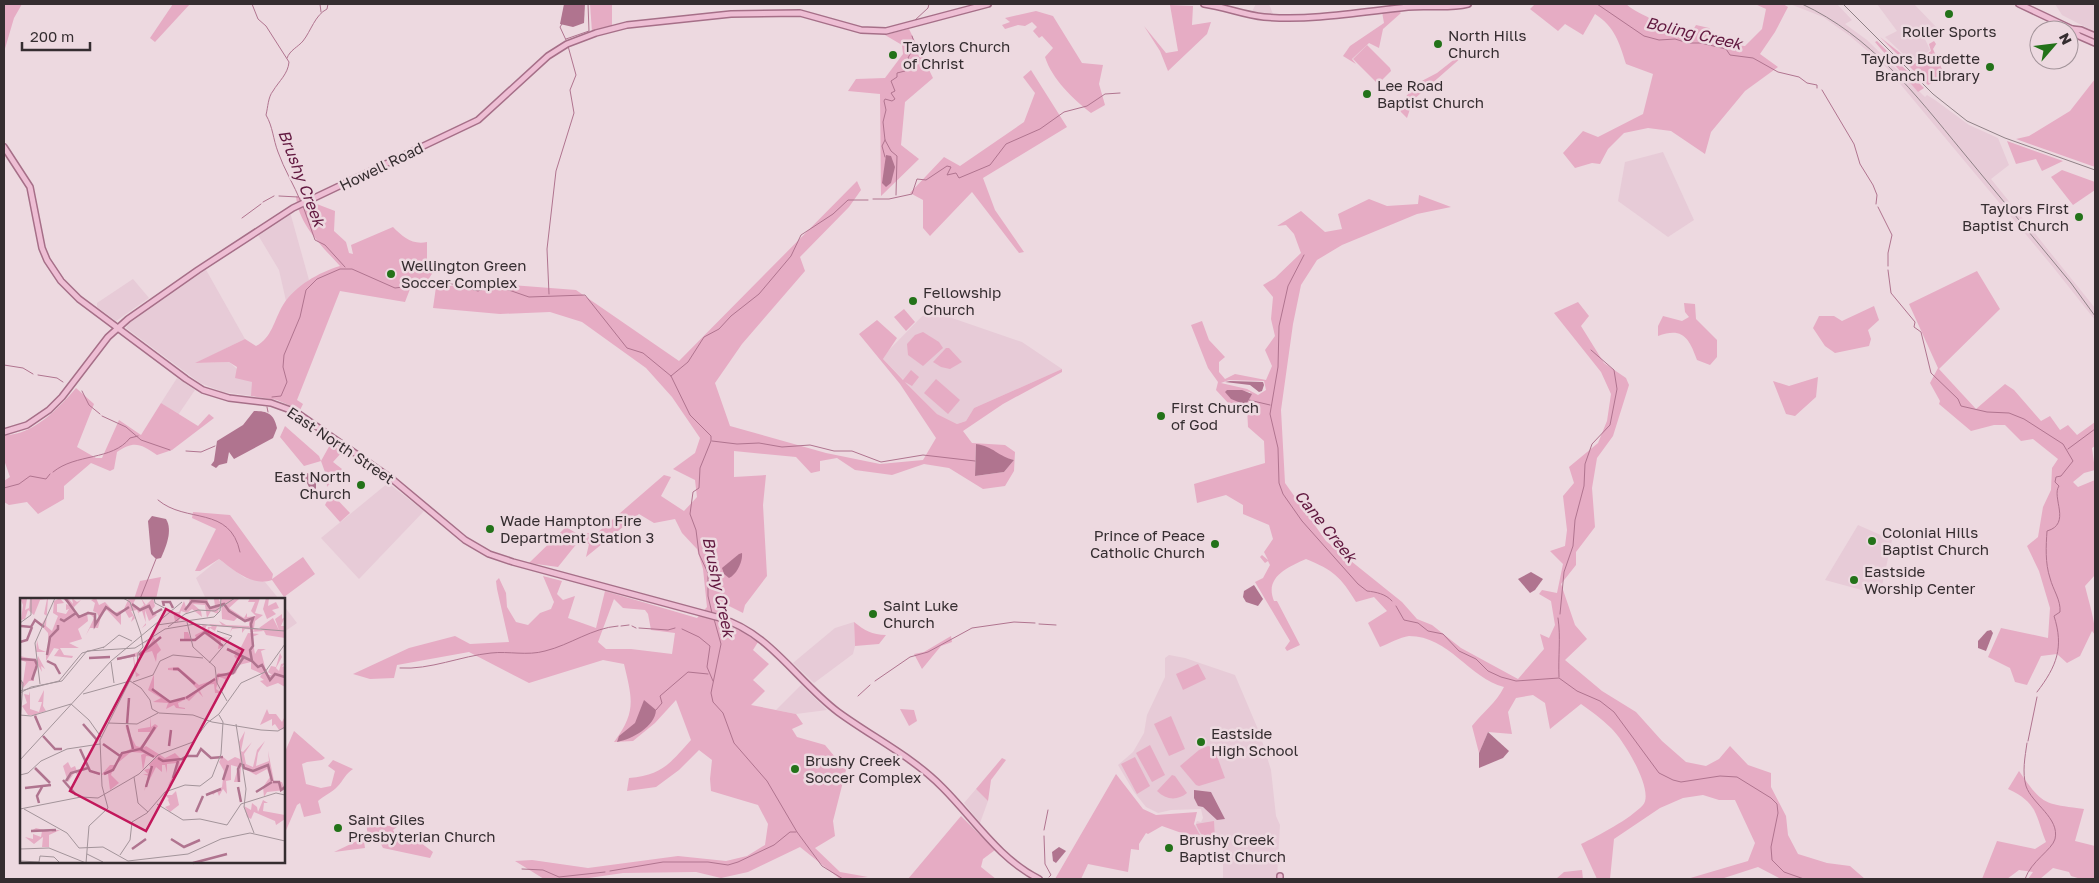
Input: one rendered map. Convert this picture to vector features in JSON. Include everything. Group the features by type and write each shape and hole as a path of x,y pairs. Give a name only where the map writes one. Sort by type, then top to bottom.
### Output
{"main road":[{"name":"Howell Road","path":"4,432 27,425 49,410 62,398 96,350 118,328 198,270 296,206 478,120 548,56 562,47 596,33 627,25 722,14 793,13 861,30 886,31 988,4"},
{"path":"1204,4 1252,15 1280,18 1364,13 1410,6 1440,8 1468,4"},
{"path":"2019,4 2053,20"},
{"path":"2079,30 2095,36"},
{"path":"2079,36 2095,43"},
{"name":"East North Street","path":"4,147 30,187 42,248 52,268 73,294 204,390 228,398 271,403 296,412 392,479 465,540 489,554 709,615 744,627 759,637 830,705 935,780 1007,857 1039,879"}],"shaded area":[{"path":"4,4 22,4 14,18 4,52"},
{"path":"173,4 190,4 155,42 150,38"},
{"path":"564,4 585,4 584,23 573,27 560,24"},
{"path":"590,4 612,4 612,26 592,32"},
{"path":"1256,4 1269,4 1273,14 1251,13"},
{"path":"1535,4 1626,4 1651,19 1657,26 1689,37 1696,25 1709,28 1723,44 1745,46 1762,29 1766,9 1755,4 1783,4 1788,7 1775,32 1760,54 1778,67 1745,91 1711,132 1705,154 1671,131 1648,128 1624,133 1608,149 1600,164 1592,163 1575,168 1563,153 1583,131 1598,137 1643,114 1653,74 1626,64 1612,30 1595,14 1583,35 1565,24 1558,31 1530,9"},
{"path":"1790,4 1837,4 1852,20 1845,24 1867,40 1925,97 1927,95 1935,100 1969,125 1998,138 2009,165 1991,179 2095,308 2095,320 1886,67 1850,36 1823,17"},
{"path":"1877,4 1914,4 1936,27 1924,37 1930,50 1913,63 1885,37 1897,31"},
{"path":"2055,4 2095,4 2095,32 2079,24 2079,20 2072,20 2062,15"},
{"path":"1170,5 1193,6 1192,25 1211,22 1207,34 1168,71 1160,51 1144,26 1166,53 1178,51"},
{"path":"1398,10 1401,13 1383,29 1379,48 1369,43 1352,59 1356,64 1343,56 1350,46 1384,23 1382,12"},
{"path":"1036,11 1053,16 1082,63 1103,65 1099,84 1105,105 1091,113 1064,88 1048,65 1045,57 1053,48 1042,36 1039,38 1033,31 1037,27 1032,22 1025,26 1018,25 1005,29 1002,25 1010,22 1005,18"},
{"path":"909,29 933,78 905,102 901,145 919,159 881,196 880,94 848,91 856,79 885,78 903,54 902,45 885,35"},
{"path":"1880,37 1914,64 1931,51 1929,44 1934,41 1936,44 1933,49 1945,76 1928,85"},
{"path":"1877,41 1924,88 1918,92 1875,42"},
{"path":"1367,45 1391,71 1378,84 1353,59"},
{"path":"1462,57 1413,100 1407,118 1397,108 1416,84 1437,73 1456,58"},
{"path":"1031,70 1067,127 983,178 995,210 1024,252 1019,253 972,192 930,236 923,228 923,200 910,193 944,157 960,166 1024,122 1035,93 1023,77"},
{"path":"2095,79 2095,167 2016,139 2029,136 2070,111"},
{"path":"2007,141 2063,161 2042,171 2036,159 2016,164"},
{"path":"1663,152 1694,220 1668,237 1618,201 1625,162"},
{"path":"886,155 891,156 895,167 891,183 886,187 882,183"},
{"path":"2062,170 2095,182 2095,190 2073,205 2051,177"},
{"path":"857,181 861,190 849,207 800,257 805,271 742,344 715,383 730,426 826,453 880,464 923,460 936,438 900,384 859,334 877,320 897,338 883,359 903,380 911,370 919,377 912,386 905,382 937,414 957,424 966,421 974,408 1062,369 1062,372 1003,404 963,431 972,443 1005,445 1015,452 1014,471 1005,486 983,489 949,468 924,464 892,475 855,470 837,458 820,461 820,471 811,473 796,457 734,451 734,477 766,475 763,505 767,576 745,605 743,613 727,605 730,627 740,630 758,642 753,650 769,664 753,680 765,691 751,705 796,714 803,724 792,729 797,737 825,745 846,770 833,821 835,836 815,848 840,872 868,877 840,879 800,847 748,872 721,878 696,872 623,873 582,879 544,879 515,861 532,860 588,868 678,856 726,861 747,856 765,845 768,824 758,805 711,791 712,760 699,750 679,770 656,787 627,791 629,778 658,771 671,761 691,740 676,700 655,723 633,741 614,742 626,722 631,704 624,664 603,660 529,683 469,652 397,665 394,678 370,679 353,674 409,648 455,636 470,644 509,642 497,589 496,581 499,578 506,593 507,607 516,622 528,625 540,613 551,609 554,602 543,576 562,581 557,594 563,600 575,596 568,618 596,628 605,591 697,618 707,607 703,569 697,549 682,533 675,519 654,523 639,514 586,557 589,544 578,542 558,567 529,563 566,527 576,533 597,533 664,475 671,477 661,496 684,511 697,497 695,480 673,469 695,453 700,438 672,397 646,368 582,322 550,312 500,314 433,308 436,287 486,283 576,290 679,361","holes":["976,444 1004,458 1014,460 1004,472 975,476","614,599 623,608 645,610 648,614 651,630 675,633 672,654 631,649 606,649 598,642"]},
{"path":"1419,195 1451,207 1417,214 1342,245 1317,260 1301,285 1293,324 1281,410 1285,483 1326,541 1402,602 1417,619 1432,625 1461,648 1518,679 1544,649 1540,634 1549,638 1555,625 1551,601 1539,594 1542,590 1557,593 1563,564 1550,551 1565,546 1567,530 1563,496 1574,483 1569,467 1598,443 1607,421 1611,394 1601,372 1554,313 1578,302 1589,316 1581,326 1604,363 1626,378 1629,385 1613,436 1597,458 1592,488 1595,527 1576,552 1576,565 1561,584 1575,625 1587,639 1565,660 1602,691 1636,712 1662,741 1686,762 1706,766 1719,759 1730,746 1748,765 1771,773 1771,787 1786,816 1788,835 1798,854 1827,863 1850,866 1865,879 1781,879 1758,867 1721,879 1687,879 1748,861 1755,843 1735,800 1719,800 1703,795 1683,798 1660,808 1614,839 1610,879 1597,879 1581,844 1630,816 1643,805 1646,798 1641,777 1630,754 1616,734 1593,712 1581,704 1550,729 1545,703 1533,695 1516,698 1508,712 1512,734 1488,732 1479,753 1472,726 1493,703 1504,687 1480,675 1436,643 1423,638 1409,636 1380,647 1368,623 1387,611 1374,597 1356,602 1341,580 1330,571 1306,559 1285,569 1272,585 1274,601 1277,601 1300,645 1287,651 1285,648 1290,641 1255,582 1263,578 1270,565 1268,561 1265,563 1260,557 1262,555 1268,560 1264,552 1273,539 1269,525 1243,514 1243,505 1226,495 1197,503 1194,484 1265,463 1264,441 1248,427 1247,407 1229,404 1216,390 1218,382 1208,368 1191,325 1202,321 1209,340 1225,357 1219,362 1219,372 1225,379 1235,374 1266,380 1272,366 1265,350 1275,336 1271,319 1273,297 1263,285 1275,278 1301,253 1294,234 1286,225 1277,226 1301,211 1325,232 1342,229 1338,214 1369,199 1387,206 1418,204","holes":["1229,380 1264,381 1266,390 1258,395 1247,389 1221,383","1234,390 1250,392 1251,395 1246,405 1239,404"]},
{"path":"296,196 335,211 334,231 346,242 349,253 353,254 351,245 393,227 412,241 427,242 427,266 433,272 425,285 409,288 405,302 340,291 297,400 303,404 300,410 277,400 251,396 252,382 235,378 237,367 229,362 195,363 245,339 256,346 261,343 269,333 283,305 294,291 316,276 340,266 306,225 301,216"},
{"path":"290,212 309,280 286,301 279,270 258,235"},
{"path":"205,268 245,339 196,363 229,362 252,382 252,396 223,392 200,383 126,328 129,322"},
{"path":"1977,271 2000,309 1939,369 1976,409 2005,384 2014,390 2041,421 2050,416 2060,430 2068,425 2077,435 2095,422 2095,446 2092,448 2095,470 2084,473 2073,482 2078,487 2095,480 2095,575 2085,586 2093,617 2095,635 2092,631 2080,656 2067,663 2057,654 2041,656 2027,685 2015,682 2010,668 1988,657 2001,628 2048,638 2050,608 2039,571 2027,546 2038,537 2043,507 2051,490 2052,468 2058,459 2033,439 2021,441 2005,425 1994,425 1971,431 1939,404 1940,401 1930,383 1938,368 1909,304"},
{"path":"133,279 149,298 116,321 97,307 97,303"},
{"path":"936,302 952,318 1022,342 1062,369 974,408 966,421 957,424 937,414 883,359 888,351"},
{"path":"1684,303 1695,304 1696,319 1717,340 1717,357 1710,365 1697,360 1688,340 1684,336 1674,333 1658,336 1658,326 1663,316 1682,321 1689,317 1685,312"},
{"path":"1874,306 1879,320 1868,330 1871,339 1869,346 1835,353 1825,346 1813,328 1819,316 1834,316 1842,321"},
{"path":"904,309 915,322 906,331 894,317"},
{"path":"923,332 939,342 943,348 923,366 908,355 907,344 915,335"},
{"path":"946,348 949,348 962,362 950,369 941,367 933,362"},
{"path":"1818,377 1816,397 1795,416 1786,414 1773,381 1789,386"},
{"path":"177,378 195,390 178,415 161,403"},
{"path":"936,379 960,400 948,414 924,393"},
{"path":"1225,382 1263,382 1264,385 1262,391 1259,392 1250,385"},
{"path":"76,388 94,404 77,447 96,458 102,458 119,420 141,435 161,403 198,426 209,414 214,418 172,450 157,455 142,446 133,445 117,452 114,469 110,471 91,463 64,486 64,499 38,514 27,502 9,505 4,502 4,481 10,477 4,460 4,435 25,431 44,420"},
{"path":"1227,390 1242,390 1252,394 1246,405 1231,399 1225,392"},
{"path":"254,411 267,413 272,416 277,428 273,438 234,459 229,452 227,463 216,468 211,465 214,461 217,441 243,425"},
{"path":"285,426 319,456 321,461 304,466 280,437"},
{"path":"331,443 342,452 333,462 342,469 327,487 326,475 321,461"},
{"path":"976,444 987,447 1004,457 1014,460 1004,472 975,476"},
{"path":"306,473 316,475 316,494 312,493 305,479"},
{"path":"388,483 424,511 359,579 321,538"},
{"path":"331,493 350,513 340,522 325,505"},
{"path":"193,512 230,515 273,574 272,579 303,557 315,574 284,597 272,580 265,582 250,579 219,559 200,571 195,571 216,529 192,518"},
{"path":"152,516 166,519 169,528 163,554 161,558 156,559 151,554 148,521"},
{"path":"1858,525 1892,540 1880,595 1825,580"},
{"path":"742,553 738,568 729,578 724,574 722,568"},
{"path":"219,559 245,578 265,582 278,598 206,598 196,578"},
{"path":"1531,572 1543,579 1535,590 1530,593 1518,579"},
{"path":"161,577 156,598 134,598 140,581"},
{"path":"1254,585 1263,599 1258,606 1246,602 1243,597 1244,591"},
{"path":"285,607 297,623 285,631"},
{"path":"854,622 855,646 853,654 814,683 793,663 835,628"},
{"path":"854,622 869,632 886,635 879,644 855,646"},
{"path":"1991,630 1993,633 1986,651 1978,648 1978,641 1987,631"},
{"path":"951,636 952,642 941,646 922,669 914,654 924,652"},
{"name":"Eastside High School","path":"1169,655 1185,658 1235,675 1260,734 1271,770 1276,816 1280,825 1277,879 1223,879 1223,848 1200,838 1194,828 1197,821 1201,822 1203,818 1201,809 1171,810 1158,813 1146,807 1134,792 1118,765 1133,752 1144,733 1147,715 1165,677 1165,658"},
{"path":"1198,664 1206,679 1183,690 1176,674"},
{"path":"801,685 827,710 796,714 776,710"},
{"path":"644,700 656,710 652,722 636,735 617,742 619,736 635,723"},
{"path":"900,709 914,710 917,721 909,726"},
{"path":"1171,716 1185,749 1169,756 1154,724"},
{"path":"294,731 325,758 302,764 306,784 321,788 331,786 335,771 328,766 333,760 353,769 335,789 318,801 321,813 304,817 300,803 297,805 285,833 285,752"},
{"path":"1488,732 1509,751 1503,758 1479,768 1479,753"},
{"path":"1150,745 1165,775 1152,782 1136,753"},
{"path":"1208,746 1214,748 1225,778 1199,786 1180,766 1199,750"},
{"path":"1135,757 1150,786 1137,794 1121,764"},
{"path":"1002,758 1006,760 991,780 988,801 976,789"},
{"path":"2019,771 2034,791 2046,801 2052,804 2084,809 2075,841 2095,846 2095,879 2081,879 2071,876 2069,872 2053,868 2040,879 2028,879 2033,872 2019,870 2007,879 1982,879 1997,841 2035,849 2046,842 2034,810 2025,799 2008,789"},
{"path":"1116,774 1143,809 1156,815 1197,812 1194,824 1201,837 1215,845 1162,826 1148,834 1146,833 1139,844 1139,850 1131,849 1128,872 1088,864 1081,879 1055,879"},
{"path":"1172,775 1175,776 1187,793 1183,796 1168,798 1157,791"},
{"path":"976,789 988,801 980,823 964,803"},
{"path":"1194,790 1211,792 1225,819 1217,820 1203,807 1198,806 1194,798"},
{"path":"365,814 373,822 389,826 402,819 403,822 393,830 401,845 413,837 433,852 430,858 383,848 378,838 368,837"},
{"path":"961,816 995,850 983,859 981,867 996,879 908,879"},
{"path":"1214,821 1215,840 1211,840 1203,836 1196,824"},
{"path":"363,834 365,848 334,852 357,841"},
{"path":"1059,847 1066,851 1056,863 1053,861 1052,852"},
{"path":"1582,870 1583,879 1556,879 1564,872"}],"waterway":[{"name":"Brushy Creek","path":"252,4 258,19 266,26 289,62 285,74 270,96 266,115 280,158 301,202"},
{"name":"Brushy Creek","path":"320,4 321,12"},
{"name":"Brushy Creek","path":"287,58 303,41 316,19 327,9 328,4"},
{"path":"566,39 589,31 588,4"},
{"path":"914,21 928,8 929,4"},
{"name":"Boling Creek","path":"1597,4 1644,36 1659,40 1675,39 1688,43 1701,43 1726,49 1730,55 1753,58 1778,72 1799,77 1807,83 1817,85 1817,88"},
{"path":"562,24 560,27 566,40"},
{"path":"896,195 897,156 891,151 885,140 883,122 886,110 884,101 885,99 892,101 895,99 891,93 895,91 891,81 897,77 897,73 905,71 911,61 908,58 915,45 912,36"},
{"path":"549,294 547,249 556,171 574,113 570,90 576,75 568,46"},
{"name":"Boling Creek","path":"1822,90 1854,144 1860,164 1877,195 1876,204"},
{"path":"873,199 889,199 912,194 917,179 926,180 947,166 951,167 947,175 956,173 959,178 990,165 1006,144 1040,129 1064,112 1087,106 1105,94 1120,93"},
{"path":"885,140 882,146 885,157"},
{"path":"263,202 274,196"},
{"path":"279,196 298,197"},
{"path":"671,376 688,362 704,337 719,329 731,316 759,294 791,256 801,235 833,214 848,200 868,200"},
{"path":"242,218 261,204"},
{"name":"Brushy Creek","path":"303,206 315,240 325,245 345,267"},
{"name":"Boling Creek","path":"1878,207 1892,235 1888,253 1888,266"},
{"name":"Cane Creek","path":"1304,255 1288,286 1279,326 1278,367 1270,414 1278,448 1279,483 1283,494 1302,521 1358,584 1367,591 1384,595 1392,601"},
{"name":"Brushy Creek","path":"272,397 281,396 287,382 283,367 284,355 300,317 306,290 317,279 340,269 352,269 395,288 445,282 478,291 493,286 500,287 529,297 585,295 627,348 643,353 671,376 690,415 711,436 711,441 700,468 699,488 693,492 690,514 696,530 699,554 708,573 708,596 712,613"},
{"name":"Boling Creek","path":"1888,270 1891,293 1915,322 1914,327 1921,332 1931,373 1958,399 1961,406 1987,412 2009,413 2024,419 2063,444 2073,461 2061,476 2056,477 2055,482 2059,486 2057,497 2060,517 2054,528 2047,531 2047,566 2060,608 2060,612 2054,616 2057,627 2058,647 2057,656 2050,674 2037,692"},
{"path":"1560,614 1564,572 1573,546 1575,520 1584,486 1585,464 1592,444 1610,425 1617,389 1614,370 1591,350"},
{"path":"4,365 23,368 33,374"},
{"path":"38,375 57,378 63,382"},
{"path":"82,391 89,405 100,414"},
{"name":"Cane Creek","path":"1249,400 1270,405"},
{"path":"267,407 268,412"},
{"path":"102,416 126,427 141,440 170,450"},
{"path":"2068,449 2095,429"},
{"path":"53,472 72,462 114,450 130,438 138,436"},
{"path":"712,441 737,444 759,443 782,447 810,445 834,451 852,451 881,462 923,455 975,461"},
{"path":"186,451 201,452 215,446"},
{"path":"4,488 19,484 30,476 46,479 50,474"},
{"path":"158,500 181,512 206,517 227,527 235,537 240,552"},
{"path":"140,598 156,559"},
{"name":"Cane Creek","path":"1396,606 1404,620 1418,623 1428,631 1443,634 1459,651 1476,659 1488,671 1516,681 1559,678 1577,691 1600,701 1614,712 1659,773 1681,782 1720,776 1737,777 1771,798 1777,804 1778,813 1771,847 1772,860 1784,872 1804,879"},
{"path":"1558,618 1559,677"},
{"name":"Brushy Creek","path":"714,619 721,644 711,693 713,702 723,713 734,743 767,781 797,832 822,866 843,879"},
{"path":"875,681 910,657 928,652 972,628 1014,622 1035,623"},
{"path":"1039,624 1056,625"},
{"path":"621,626 629,625"},
{"path":"400,668 423,667 491,653 538,652 554,648 608,627 618,626"},
{"path":"632,626 636,628"},
{"path":"639,628 668,630 675,628"},
{"path":"682,629 699,637 710,646 707,667 713,681"},
{"path":"656,710 662,703 660,696 688,672 708,674"},
{"path":"858,696 870,685"},
{"name":"Boling Creek","path":"2028,741 2037,697"},
{"name":"Boling Creek","path":"2025,879 2032,867 2055,839 2055,831 2050,818 2029,793 2026,786 2024,770 2027,743"},
{"path":"1044,830 1048,810"},
{"path":"610,871 663,862 708,862 728,865 774,845 790,832 796,832"},
{"path":"1044,836 1045,864 1051,875 1049,877"},
{"path":"522,869 543,870 559,877 605,872"}],"railway":[{"path":"1802,4 1850,32 1909,88 2071,283 2095,316"},
{"path":"1843,4 1933,94 1967,121 2005,138 2095,170"}],"place":[{"name":"Roller Sports","path":"1949,14"},
{"name":"North Hills Church","path":"1438,44"},
{"name":"Taylors Church of Christ","path":"893,55"},
{"name":"Taylors Burdette Branch Library","path":"1990,67"},
{"name":"Lee Road Baptist Church","path":"1367,94"},
{"name":"Taylors First Baptist Church","path":"2079,217"},
{"name":"Wellington Green Soccer Complex","path":"391,274"},
{"name":"Fellowship Church","path":"913,301"},
{"name":"First Church of God","path":"1161,416"},
{"name":"East North Church","path":"361,485"},
{"name":"Wade Hampton Fire Department Station 3","path":"490,529"},
{"name":"Colonial Hills Baptist Church","path":"1872,541"},
{"name":"Prince of Peace Catholic Church","path":"1215,544"},
{"name":"Eastside Worship Center","path":"1854,580"},
{"name":"Saint Luke Church","path":"873,614"},
{"name":"Eastside High School","path":"1201,742"},
{"name":"Brushy Creek Soccer Complex","path":"795,769"},
{"name":"Saint Giles Presbyterian Church","path":"338,828"},
{"name":"Brushy Creek Baptist Church","path":"1169,848"}]}
